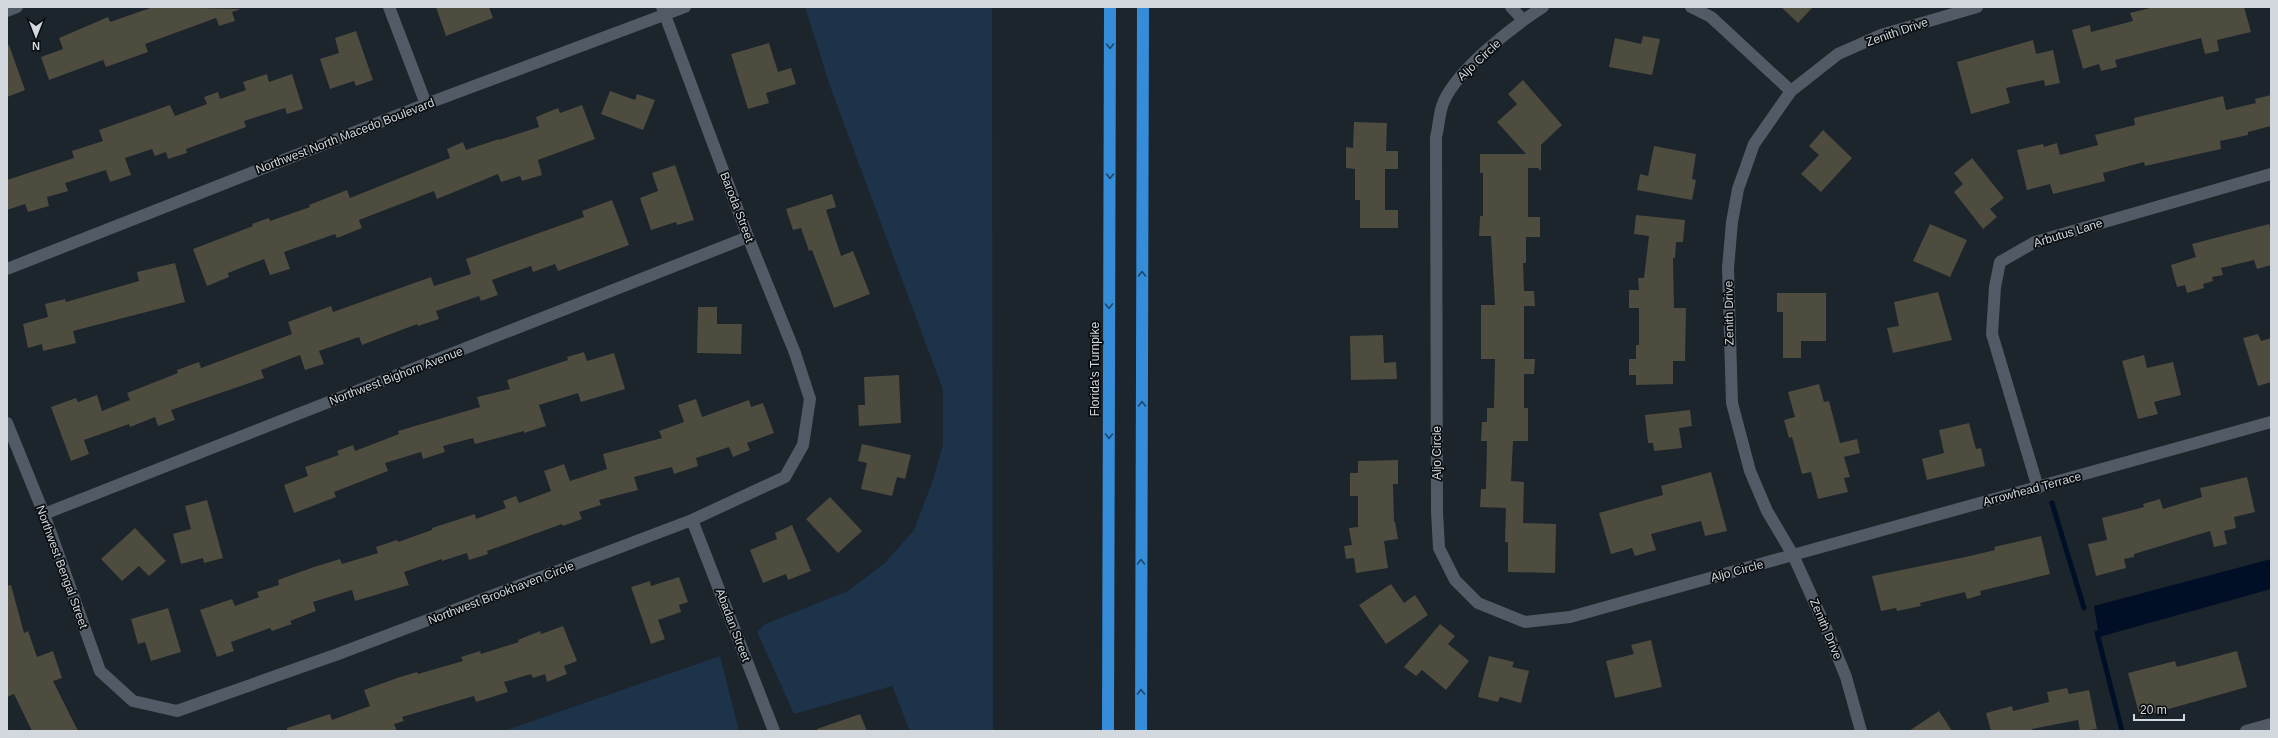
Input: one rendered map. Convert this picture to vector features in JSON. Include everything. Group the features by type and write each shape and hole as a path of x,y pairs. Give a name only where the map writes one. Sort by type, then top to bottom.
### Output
{"highway":[{"name":"Florida's Turnpike","path":"1108,731 1110,7"},
{"path":"1141,731 1143,7"}],"street":[{"path":"7,11 17,7"},
{"path":"389,7 426,104"},
{"name":"Northwest North Macedo Boulevard","path":"7,269 664,11 685,7"},
{"path":"1511,7 1523,20"},
{"name":"Aljo Circle","path":"1543,7 1523,20 1459,76 1443,102 1436,137 1437,512 1439,548 1455,580 1478,603 1525,622 1570,617 1793,555"},
{"path":"1691,7 1711,17 1791,91"},
{"name":"Zenith Drive","path":"1861,731 1846,677 1793,555 1767,511 1750,471 1732,403 1728,268 1732,222 1738,189 1754,144 1791,91 1838,54 1881,35 1945,12 1977,7"},
{"name":"Baroda Street","path":"664,11 748,238 795,353 810,399"},
{"name":"Arbutus Lane","path":"2038,488 1992,334 1995,287 2000,262 2035,242 2271,174"},
{"name":"Northwest Bighorn Avenue","path":"44,514 748,238"},
{"name":"Northwest Brookhaven Circle","path":"133,701 177,711 338,654 692,520 785,477 803,445 810,399"},
{"name":"Northwest Bengal Street","path":"7,422 44,514 100,672 133,701"},
{"name":"Arrowhead Terrace","path":"1793,555 2271,422"},
{"name":"Abadan Street","path":"692,520 774,731"},
{"path":"2246,731 2271,724"}],"shaded area":[{"path":"805,7 992,7 993,731 910,731 892,686 794,714 757,632 765,624 848,591 885,563 914,530 934,477 943,444 943,390 830,86"},
{"path":"2271,559 2271,589 2099,637 2094,606"},
{"path":"720,656 739,731 504,731"}],"building":[{"path":"153,7 241,9 232,12 235,21 219,26 216,18 145,44 148,52 106,67 103,60 49,80 41,57 63,49 59,38 108,17 110,22"},
{"path":"436,7 489,7 493,18 446,36"},
{"path":"1781,7 1813,7 1798,23"},
{"path":"2154,7 2244,7 2251,32 2217,40 2219,51 2205,54 2201,38 2115,60 2117,67 2101,71 2099,64 2083,69 2072,30 2090,25 2091,32 2133,21 2130,13"},
{"path":"356,31 373,80 356,86 354,81 330,89 320,59 339,53 335,38"},
{"path":"1643,36 1660,39 1652,75 1609,67 1615,38 1641,44"},
{"path":"2033,40 2036,54 2053,50 2060,83 2045,86 2044,80 2006,88 2010,103 1971,114 1957,62"},
{"path":"769,43 778,72 791,68 796,84 766,93 769,103 748,109 731,54"},
{"path":"7,45 9,45 25,90 7,97"},
{"path":"267,74 269,82 292,74 303,109 287,114 285,108 244,121 246,127 186,149 187,153 168,159 166,152 155,156 152,149 125,158 131,175 110,182 106,170 65,183 68,191 47,197 49,206 28,212 25,204 7,210 7,180 74,158 72,151 103,141 99,130 170,105 175,116 207,104 204,97 218,92 220,99 246,90 243,82"},
{"path":"1523,80 1562,125 1541,145 1541,171 1538,168 1528,168 1528,217 1540,217 1540,237 1526,237 1526,263 1523,263 1524,291 1534,291 1535,306 1524,306 1524,359 1535,359 1534,374 1524,374 1524,408 1528,408 1528,441 1513,441 1511,481 1524,482 1523,523 1556,524 1555,573 1508,572 1508,542 1505,542 1506,508 1480,507 1481,489 1486,489 1487,441 1481,441 1482,422 1487,422 1487,408 1494,408 1495,359 1481,359 1481,305 1495,305 1491,236 1479,236 1480,216 1483,216 1483,173 1480,173 1480,154 1526,154 1497,122 1517,104 1508,94"},
{"path":"610,91 635,100 637,94 655,100 643,130 601,114"},
{"path":"2271,95 2271,126 2248,132 2248,135 2220,141 2221,149 2145,166 2144,162 2103,173 2105,181 2053,194 2050,184 2027,190 2017,150 2043,144 2044,147 2057,143 2060,155 2098,145 2095,135 2135,125 2134,118 2223,96 2226,110 2256,103 2255,99"},
{"path":"582,105 595,139 538,160 542,175 522,181 520,176 501,182 498,174 437,199 434,191 359,220 362,228 337,238 335,234 284,252 290,269 270,275 264,259 228,273 229,277 207,286 193,249 253,226 252,224 269,218 270,221 310,207 309,205 347,190 350,198 450,158 447,149 463,142 466,150 499,140 539,127 536,117 558,108 560,113"},
{"path":"1354,122 1387,123 1386,151 1398,151 1398,169 1385,169 1385,210 1398,210 1398,228 1360,228 1360,200 1355,200 1355,169 1346,168 1346,147 1353,148"},
{"path":"1823,130 1852,158 1821,192 1801,174 1819,155 1809,146"},
{"path":"1654,146 1696,154 1692,179 1696,180 1692,200 1637,190 1640,174 1648,176"},
{"path":"1972,158 2004,198 1990,209 1997,217 1983,229 1954,192 1963,184 1954,173"},
{"path":"675,165 694,220 677,225 676,222 651,230 640,198 658,191 652,173"},
{"path":"832,194 836,207 826,210 841,256 853,251 870,294 834,308 812,250 809,251 801,228 793,230 786,209"},
{"path":"612,200 629,245 558,271 555,264 533,272 531,266 492,280 498,295 481,301 479,296 436,311 439,319 418,326 417,324 362,345 359,337 319,351 324,364 305,370 300,355 261,370 264,378 171,410 175,420 158,426 155,417 130,427 129,424 84,440 89,454 71,461 51,407 76,398 78,402 97,395 102,411 130,400 127,393 178,373 177,370 199,362 201,368 292,334 288,322 331,306 333,312 431,277 434,286 471,274 466,259 584,217 582,211"},
{"path":"1636,215 1685,220 1683,242 1676,242 1675,258 1673,258 1674,308 1686,308 1685,361 1673,361 1673,384 1636,385 1636,375 1629,375 1629,359 1636,359 1636,345 1639,345 1639,308 1629,308 1629,290 1639,290 1638,278 1644,278 1649,236 1634,234"},
{"path":"1930,224 1967,240 1950,277 1913,261"},
{"path":"2269,224 2271,231 2271,265 2257,269 2254,260 2221,268 2223,275 2212,277 2213,281 2203,284 2204,288 2187,293 2185,285 2177,287 2171,265 2196,257 2192,244"},
{"path":"175,263 185,302 73,331 76,343 43,351 42,344 28,348 23,324 48,317 45,304 65,299 66,302 139,281 137,272"},
{"path":"1938,292 1952,340 1893,353 1887,328 1899,326 1894,302"},
{"path":"1777,293 1826,293 1826,341 1801,341 1801,358 1783,358 1783,312 1777,312"},
{"path":"698,307 717,307 717,324 742,324 741,354 697,353"},
{"path":"2258,334 2261,341 2271,338 2271,382 2258,386 2243,338"},
{"path":"1383,335 1384,363 1396,362 1397,379 1351,380 1350,336"},
{"path":"584,352 587,361 614,353 625,389 581,402 578,393 539,405 546,426 524,433 524,431 475,444 473,438 443,446 445,452 423,459 421,452 385,463 388,471 334,492 336,497 294,513 284,485 308,476 305,467 339,455 337,451 353,445 355,451 399,434 398,431 480,407 477,397 510,389 507,380 568,360 567,357"},
{"path":"2144,355 2147,368 2173,362 2181,395 2154,402 2158,414 2138,419 2122,361"},
{"path":"899,375 901,423 859,426 858,405 865,405 864,377"},
{"path":"1819,384 1824,402 1829,401 1840,443 1857,439 1860,453 1844,457 1850,477 1844,478 1848,492 1818,499 1811,472 1802,474 1792,437 1789,438 1784,420 1795,417 1788,392"},
{"path":"696,399 702,417 749,400 751,407 763,403 774,433 747,443 750,450 733,457 729,447 696,458 698,466 674,474 672,467 634,477 638,490 599,500 601,505 579,512 582,519 563,526 562,524 487,551 488,554 469,560 467,553 442,561 442,559 404,572 409,585 355,601 352,590 313,602 316,611 290,621 292,624 272,631 270,628 231,642 234,651 217,657 200,610 232,599 235,606 259,597 257,592 279,585 278,580 340,559 342,564 378,553 376,547 397,540 398,542 432,530 432,528 475,514 476,519 506,508 503,501 516,496 519,503 551,491 544,471 564,464 570,481 607,469 603,454 662,438 659,431 684,422 678,405"},
{"path":"1690,410 1692,426 1679,428 1682,448 1654,451 1653,443 1648,443 1645,415"},
{"path":"1969,423 1976,449 1981,448 1985,466 1927,480 1922,459 1944,453 1939,430"},
{"path":"862,444 911,455 905,479 897,477 892,496 861,489 867,463 858,461"},
{"path":"1398,460 1398,484 1393,484 1394,522 1398,539 1384,541 1388,568 1356,573 1354,558 1346,559 1344,546 1352,545 1349,528 1358,527 1358,496 1350,496 1350,473 1358,473 1358,461"},
{"path":"1711,472 1727,531 1705,536 1701,521 1651,534 1656,550 1635,556 1632,548 1611,554 1599,513 1663,495 1661,486"},
{"path":"2247,477 2255,512 2234,517 2236,528 2224,531 2227,544 2214,547 2210,531 2134,554 2134,557 2124,559 2126,568 2096,576 2088,544 2107,540 2102,518 2144,507 2143,504 2160,499 2163,509 2202,497 2200,488"},
{"path":"830,497 862,531 838,553 806,519"},
{"path":"207,500 223,558 204,563 203,558 181,564 173,534 191,529 185,506"},
{"path":"792,525 811,571 788,580 786,574 763,583 750,550 777,539 775,533"},
{"path":"135,528 166,561 149,576 139,566 122,581 101,559"},
{"path":"2041,536 2050,574 1980,591 1981,595 1967,599 1965,592 1920,603 1921,606 1897,611 1896,608 1881,611 1872,576 1970,556 1995,550 1994,547"},
{"path":"679,577 688,602 679,605 681,612 658,620 665,639 651,644 631,587 650,581 651,586"},
{"path":"1391,584 1404,603 1415,595 1428,615 1386,644 1359,605"},
{"path":"11,585 24,633 28,631 37,657 53,651 62,678 53,681 78,731 32,731 14,694 7,697 7,586"},
{"path":"168,608 181,652 151,661 145,642 138,644 131,619"},
{"path":"1440,624 1455,636 1448,644 1469,661 1446,690 1422,670 1416,676 1404,667"},
{"path":"563,626 577,661 564,666 567,674 547,682 545,674 533,678 531,674 504,682 508,692 476,702 474,696 402,717 404,721 394,724 397,731 287,731 287,728 330,714 332,720 370,706 364,690 417,672 418,674 463,661 461,657 480,651 481,654 519,642 518,640 540,631 541,634"},
{"path":"1651,640 1662,687 1615,698 1606,661 1634,654 1631,645"},
{"path":"2237,651 2247,687 2140,717 2128,673 2175,661 2177,667"},
{"path":"1489,656 1514,662 1512,667 1529,671 1521,703 1500,697 1498,702 1478,697"},
{"path":"2067,688 2069,694 2089,690 2097,729 2080,731 2078,720 2032,729 2032,731 1991,731 1986,713 2012,706 2013,711 2049,702 2047,692"},
{"path":"1939,711 1952,731 1909,731"},
{"path":"860,714 867,731 817,731 817,729"}],"waterway":[{"path":"2052,503 2084,608"},
{"path":"2097,633 2122,731"}]}
